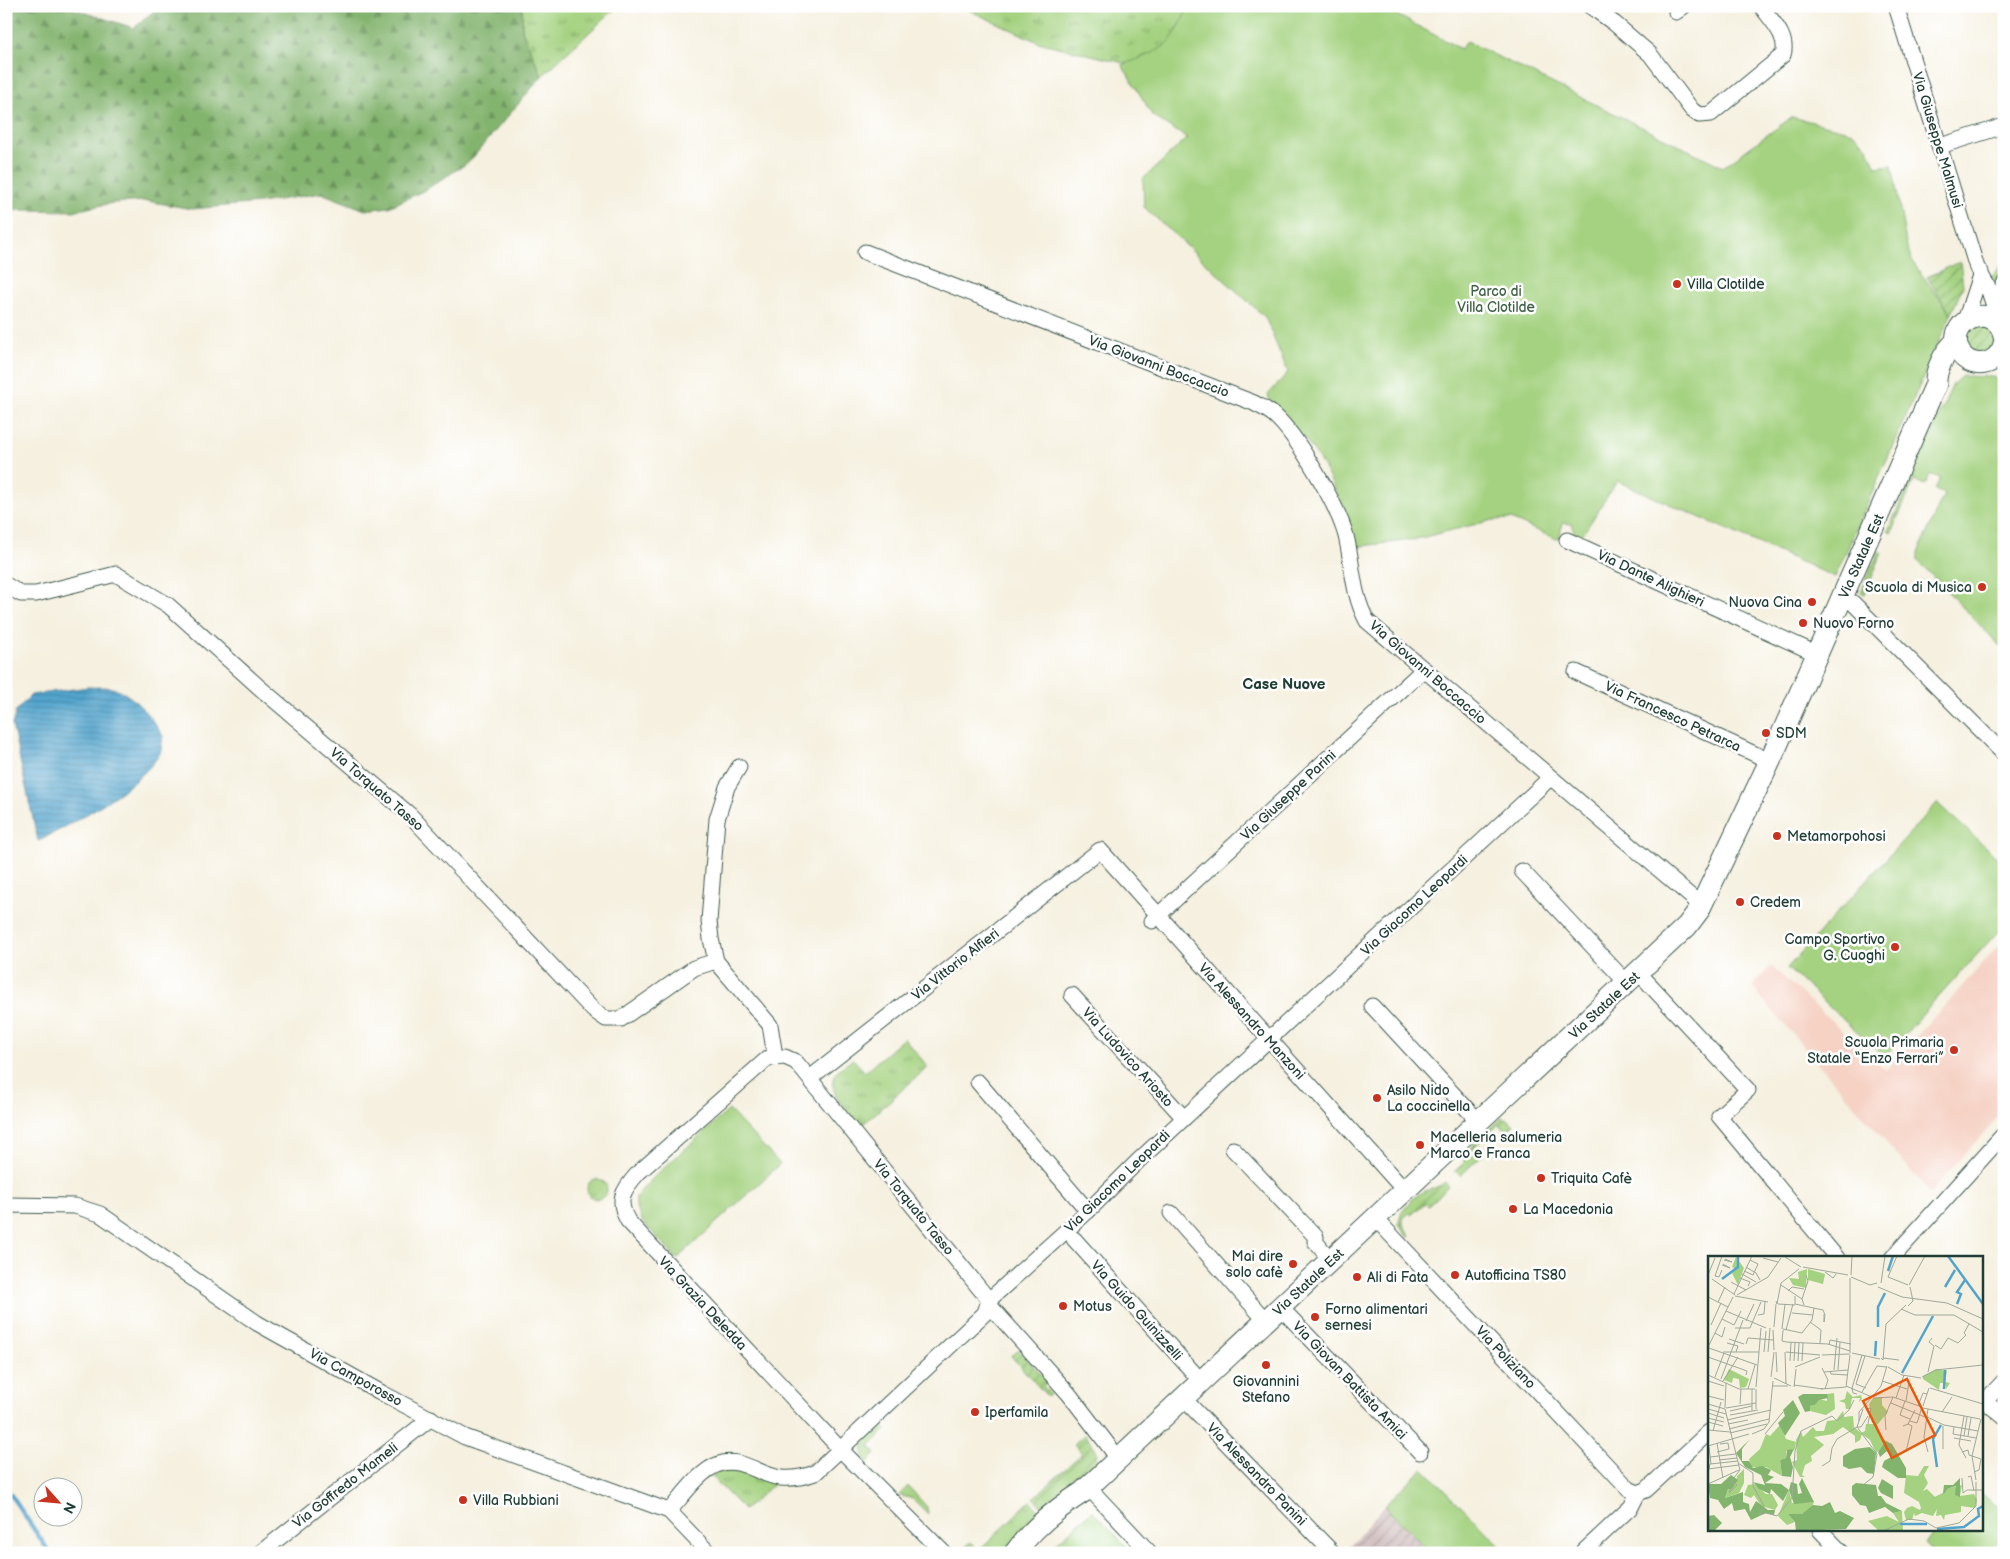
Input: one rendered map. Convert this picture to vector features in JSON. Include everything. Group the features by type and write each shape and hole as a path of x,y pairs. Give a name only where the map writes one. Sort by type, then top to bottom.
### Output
{"street":[{"path":"1590,6 1614,23 1650,54 1692,110 1699,115 1711,114 1783,55 1785,49 1782,36 1761,6"},
{"name":"Via Giuseppe Malmusi","path":"1896,6 1977,268 1981,272 1999,322"},
{"path":"1940,146 2004,126"},
{"name":"Via Giovanni Boccaccio","path":"865,252 1254,403 1274,415 1286,429 1326,488 1342,522 1354,585 1367,621 1702,906"},
{"path":"1965,321 1981,272"},
{"path":"1965,321 1979,315 1999,322 2004,284"},
{"name":"Via Statale Est","path":"1961,351 1958,330 1965,321"},
{"name":"Via Statale Est","path":"1030,1553 1068,1514 1086,1490 1118,1458 1332,1261 1687,926 1702,906 1770,761 1940,381 1935,375 1951,346 1961,351"},
{"path":"1961,351 1976,364 2001,357"},
{"name":"Via Dante Alighieri","path":"1567,540 1817,654"},
{"name":"Via Torquato Tasso","path":"6,585 21,594 36,594 116,574 168,605 260,688 410,815 593,1010 606,1018 621,1020 694,968 716,961"},
{"path":"1843,598 1853,603 2004,754"},
{"name":"Via Giuseppe Parini","path":"1155,918 1424,669"},
{"name":"Via Francesco Petrarca","path":"1576,672 1770,761"},
{"path":"739,767 727,787 715,830 709,921 716,961 770,1025 775,1056"},
{"name":"Via Giacomo Leopardi","path":"669,1511 698,1479 719,1464 731,1462 753,1467 779,1478 800,1478 815,1473 985,1313 989,1300 1088,1211 1184,1118 1550,778"},
{"name":"Via Alessandro Manzoni","path":"1100,850 1155,918 1405,1191"},
{"name":"Via Vittorio Alfieri","path":"810,1078 1100,850"},
{"path":"1522,871 1748,1090 1719,1116 1835,1256"},
{"name":"Via Ludovico Ariosto","path":"1072,995 1184,1118"},
{"path":"1372,1006 1479,1122"},
{"name":"Via Torquato Tasso","path":"775,1056 796,1062 810,1078 989,1300 992,1308 1069,1394 1118,1458"},
{"name":"Via Grazia Deledda","path":"775,1056 759,1064 638,1173 623,1193 622,1210 628,1221 841,1450 944,1553"},
{"path":"978,1082 1088,1211"},
{"path":"1894,1256 2004,1134"},
{"path":"1233,1149 1316,1237 1315,1241 1332,1261"},
{"name":"Via Camporosso","path":"6,1205 75,1206 100,1214 257,1323 465,1437 669,1511 706,1552"},
{"name":"Via Giovan Battista Amici","path":"1170,1213 1273,1314 1420,1452"},
{"name":"Via Poliziano","path":"1376,1219 1629,1488 1638,1493"},
{"name":"Via Guido Guinizzelli","path":"1074,1239 1201,1381"},
{"path":"2004,1381 1983,1400 2004,1418"},
{"name":"Via Alessandro Panini","path":"1183,1398 1331,1550"},
{"name":"Via Goffredo Mameli","path":"260,1553 431,1418"},
{"path":"1582,1553 1631,1507 1638,1493 1646,1490 1708,1433"},
{"path":"1086,1490 1150,1553"},
{"name":"Via Statale Est","path":"1015,1553 1022,1543 1061,1506 1086,1490"},
{"path":"1822,1532 1842,1553"}],"shaded area":[{"name":"Scuola Primaria Statale “Enzo Ferrari”","path":"2004,940 2004,1110 1930,1193 1752,987 1771,966 1886,1070"},
{"path":"1384,1506 1431,1553 1344,1553"}],"green space":[{"path":"6,6 71,8 134,28 160,6 522,6 522,30 542,76 469,162 425,190 389,207 365,210 321,193 260,203 192,209 147,201 113,203 73,211 18,210 6,213"},
{"path":"522,6 618,6 542,76 522,30"},
{"path":"960,6 1198,6 1184,39 1154,58 1128,64 1038,42"},
{"name":"Parco di Villa Clotilde","path":"1189,6 1380,6 1461,49 1466,41 1723,167 1792,117 1853,132 1867,147 1876,167 1892,165 1907,248 1914,264 1951,314 1835,577 1617,481 1581,537 1574,536 1573,524 1562,523 1560,537 1556,539 1511,519 1493,520 1412,540 1353,547 1346,519 1322,465 1302,436 1270,401 1268,395 1288,372 1265,317 1144,207 1143,179 1187,138 1153,116 1122,65 1148,55 1171,40"},
{"path":"1960,262 1963,286 1951,314 1927,277"},
{"path":"2004,262 2004,274 1995,291 1990,278"},
{"path":"1980,326 1990,330 1994,340 1990,350 1980,354 1970,350 1966,340 1970,330"},
{"path":"1962,376 1993,377 2004,384 2004,650 1918,561 1918,553 1944,494 1935,490 1940,478 1930,474 1925,485 1911,479 1953,384"},
{"path":"1911,479 1914,481 1891,533 1888,531"},
{"path":"1879,551 1882,553 1865,594 1861,592"},
{"name":"Campo Sportivo G. Cuoghi","path":"1937,803 2004,864 2004,925 1884,1057 1787,968"},
{"path":"904,1038 928,1067 861,1126 839,1101 833,1086 833,1078 837,1071 853,1059 865,1072"},
{"path":"729,1110 780,1164 677,1259 642,1221 636,1207 636,1196 657,1174"},
{"path":"1501,1118 1509,1120 1514,1125 1507,1131 1499,1124 1474,1147 1482,1155 1460,1176 1455,1171 1464,1163 1471,1147"},
{"path":"597,1179 604,1182 607,1189 604,1196 597,1199 590,1196 587,1189 590,1182"},
{"path":"1445,1182 1449,1186 1428,1206 1425,1203 1403,1219 1403,1225 1410,1236 1408,1238 1399,1224 1403,1210 1419,1194 1440,1186"},
{"path":"1018,1349 1048,1382 1043,1386 1050,1394 1047,1396 1011,1356"},
{"path":"879,1422 886,1430 870,1446 876,1454 868,1462 865,1460 864,1444"},
{"path":"1085,1434 1097,1452 1095,1465 1048,1509 1044,1509 1034,1498 1082,1453 1074,1444"},
{"path":"726,1468 738,1468 775,1483 744,1510 711,1476"},
{"path":"1423,1468 1507,1553 1431,1553 1384,1506"},
{"path":"908,1486 927,1507 928,1514 913,1499 899,1495"},
{"path":"1982,1494 2004,1513 2002,1553 1935,1553 1925,1544 1935,1532 1982,1532"},
{"path":"1030,1501 1041,1512 1041,1516 1001,1553 965,1553 962,1550 971,1542 979,1550"},
{"path":"1092,1511 1133,1553 1052,1553 1049,1550"}],"water":[{"path":"88,687 112,688 127,695 148,714 163,736 162,747 157,758 147,770 119,793 85,816 38,841 12,725 16,711 31,695"}],"waterway":[{"path":"6,1488 50,1553"}],"place":[{"name":"Villa Clotilde","path":"1677,284"},
{"name":"Scuola di Musica","path":"1982,587"},
{"name":"Nuova Cina","path":"1812,602"},
{"name":"Nuovo Forno","path":"1803,623"},
{"name":"SDM","path":"1766,733"},
{"name":"Metamorpohosi","path":"1777,836"},
{"name":"Credem","path":"1740,902"},
{"name":"Campo Sportivo G. Cuoghi","path":"1895,947"},
{"name":"Scuola Primaria Statale “Enzo Ferrari”","path":"1954,1050"},
{"name":"Asilo Nido La coccinella","path":"1377,1098"},
{"name":"Macelleria salumeria Marco e Franca","path":"1420,1145"},
{"name":"Triquita Cafè","path":"1541,1178"},
{"name":"La Macedonia","path":"1513,1209"},
{"name":"Mai dire solo cafè","path":"1293,1264"},
{"name":"Autofficina TS80","path":"1455,1275"},
{"name":"Ali di Fata","path":"1357,1277"},
{"name":"Motus","path":"1063,1306"},
{"name":"Forno alimentari sernesi","path":"1315,1317"},
{"name":"Giovannini Stefano","path":"1266,1365"},
{"name":"Iperfamila","path":"975,1412"},
{"name":"Villa Rubbiani","path":"463,1500"}],"district":[{"name":"Case Nuove","path":"1284,684"}]}
